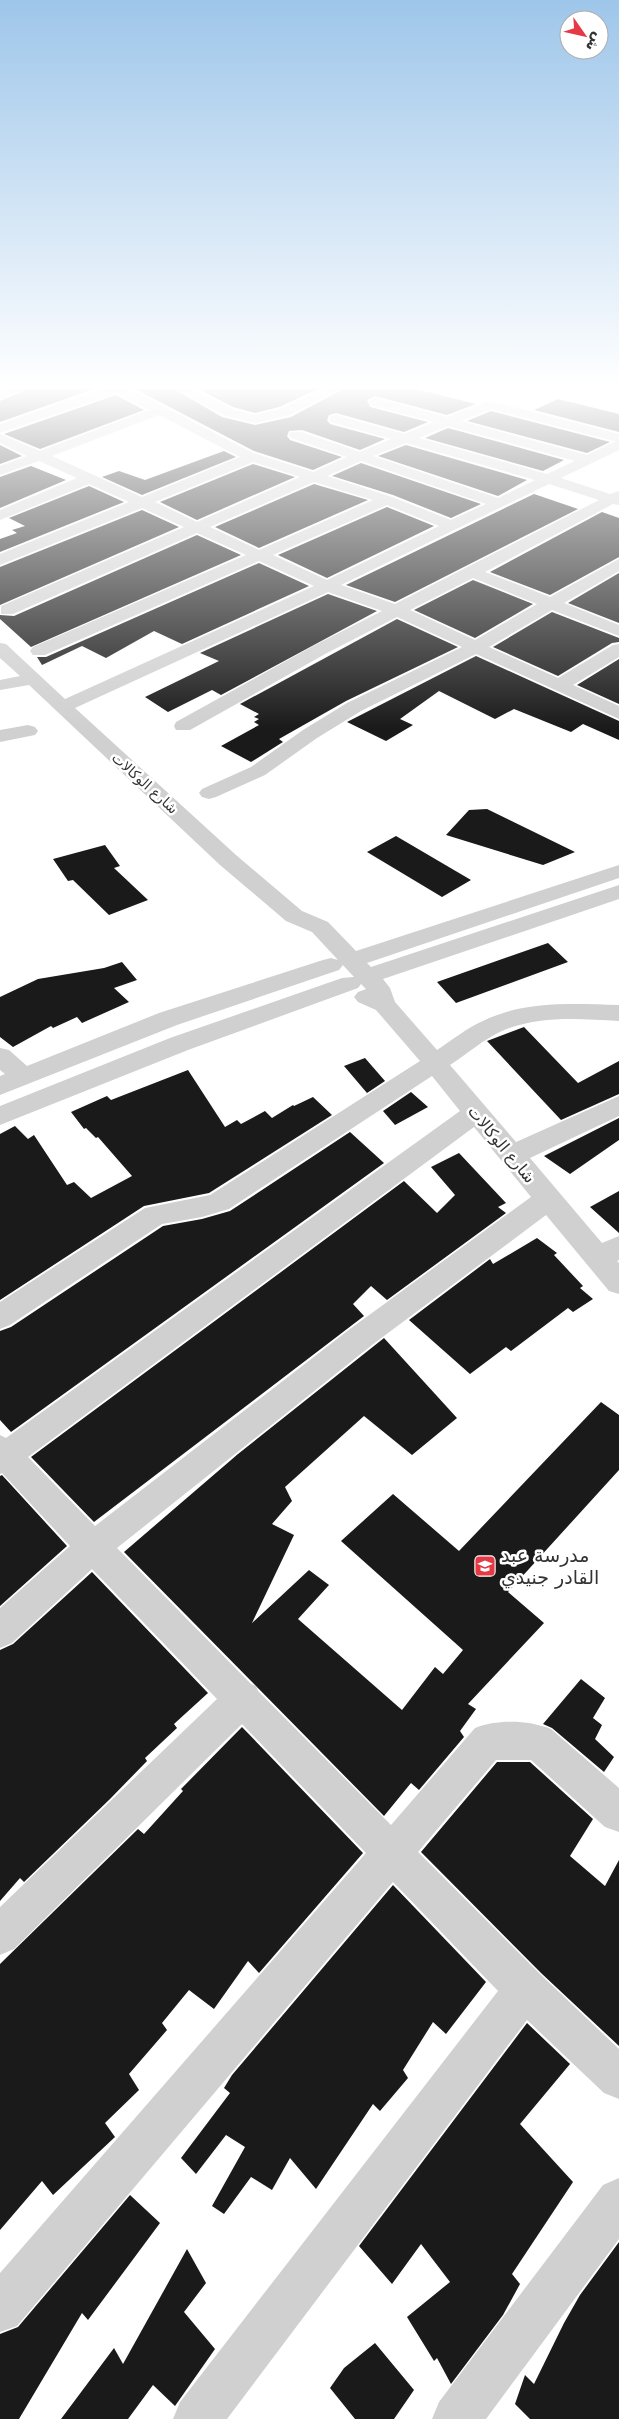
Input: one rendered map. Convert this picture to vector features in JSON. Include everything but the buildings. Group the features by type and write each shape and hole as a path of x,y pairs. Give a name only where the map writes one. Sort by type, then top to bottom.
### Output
{"street":[{"path":"0,515 32,502"},
{"path":"0,560 142,502 327,586 395,610 474,648 619,713"},
{"path":"7,610 254,502"},
{"path":"39,651 383,502"},
{"path":"392,502 452,526"},
{"path":"183,726 321,648 609,502"},
{"path":"62,708 327,586 498,503"},
{"path":"209,794 258,771 310,734 354,707 474,648 619,564"},
{"path":"472,572 619,631"},
{"name":"شارع الوكالات","path":"0,648 62,708 228,860 294,916 304,935 350,971 364,996 384,1005 436,1063 548,1199 608,1253 619,1283"},
{"path":"560,685 619,649"},
{"path":"0,685 33,679"},
{"path":"0,736 28,731"},
{"path":"0,1116 195,1039 350,971 619,871"},
{"path":"0,1086 168,1020 350,971 619,892"},
{"path":"0,1317 155,1216 219,1202 492,1026 528,1015 560,1011 619,1013"},
{"path":"0,1056 24,1076"},
{"path":"512,1156 619,1105"},
{"path":"476,1113 2,1454 243,1698 525,1989 619,2078"},
{"path":"0,1631 93,1547 361,1337 548,1199"},
{"path":"0,1935 243,1698"},
{"path":"0,2309 488,1741 538,1742 619,1813"},
{"path":"197,2419 525,1989"},
{"path":"456,2419 619,2201"}],"place":[{"name":"مدرسة عبد القادر جنيدي","path":"485,1566"}]}
